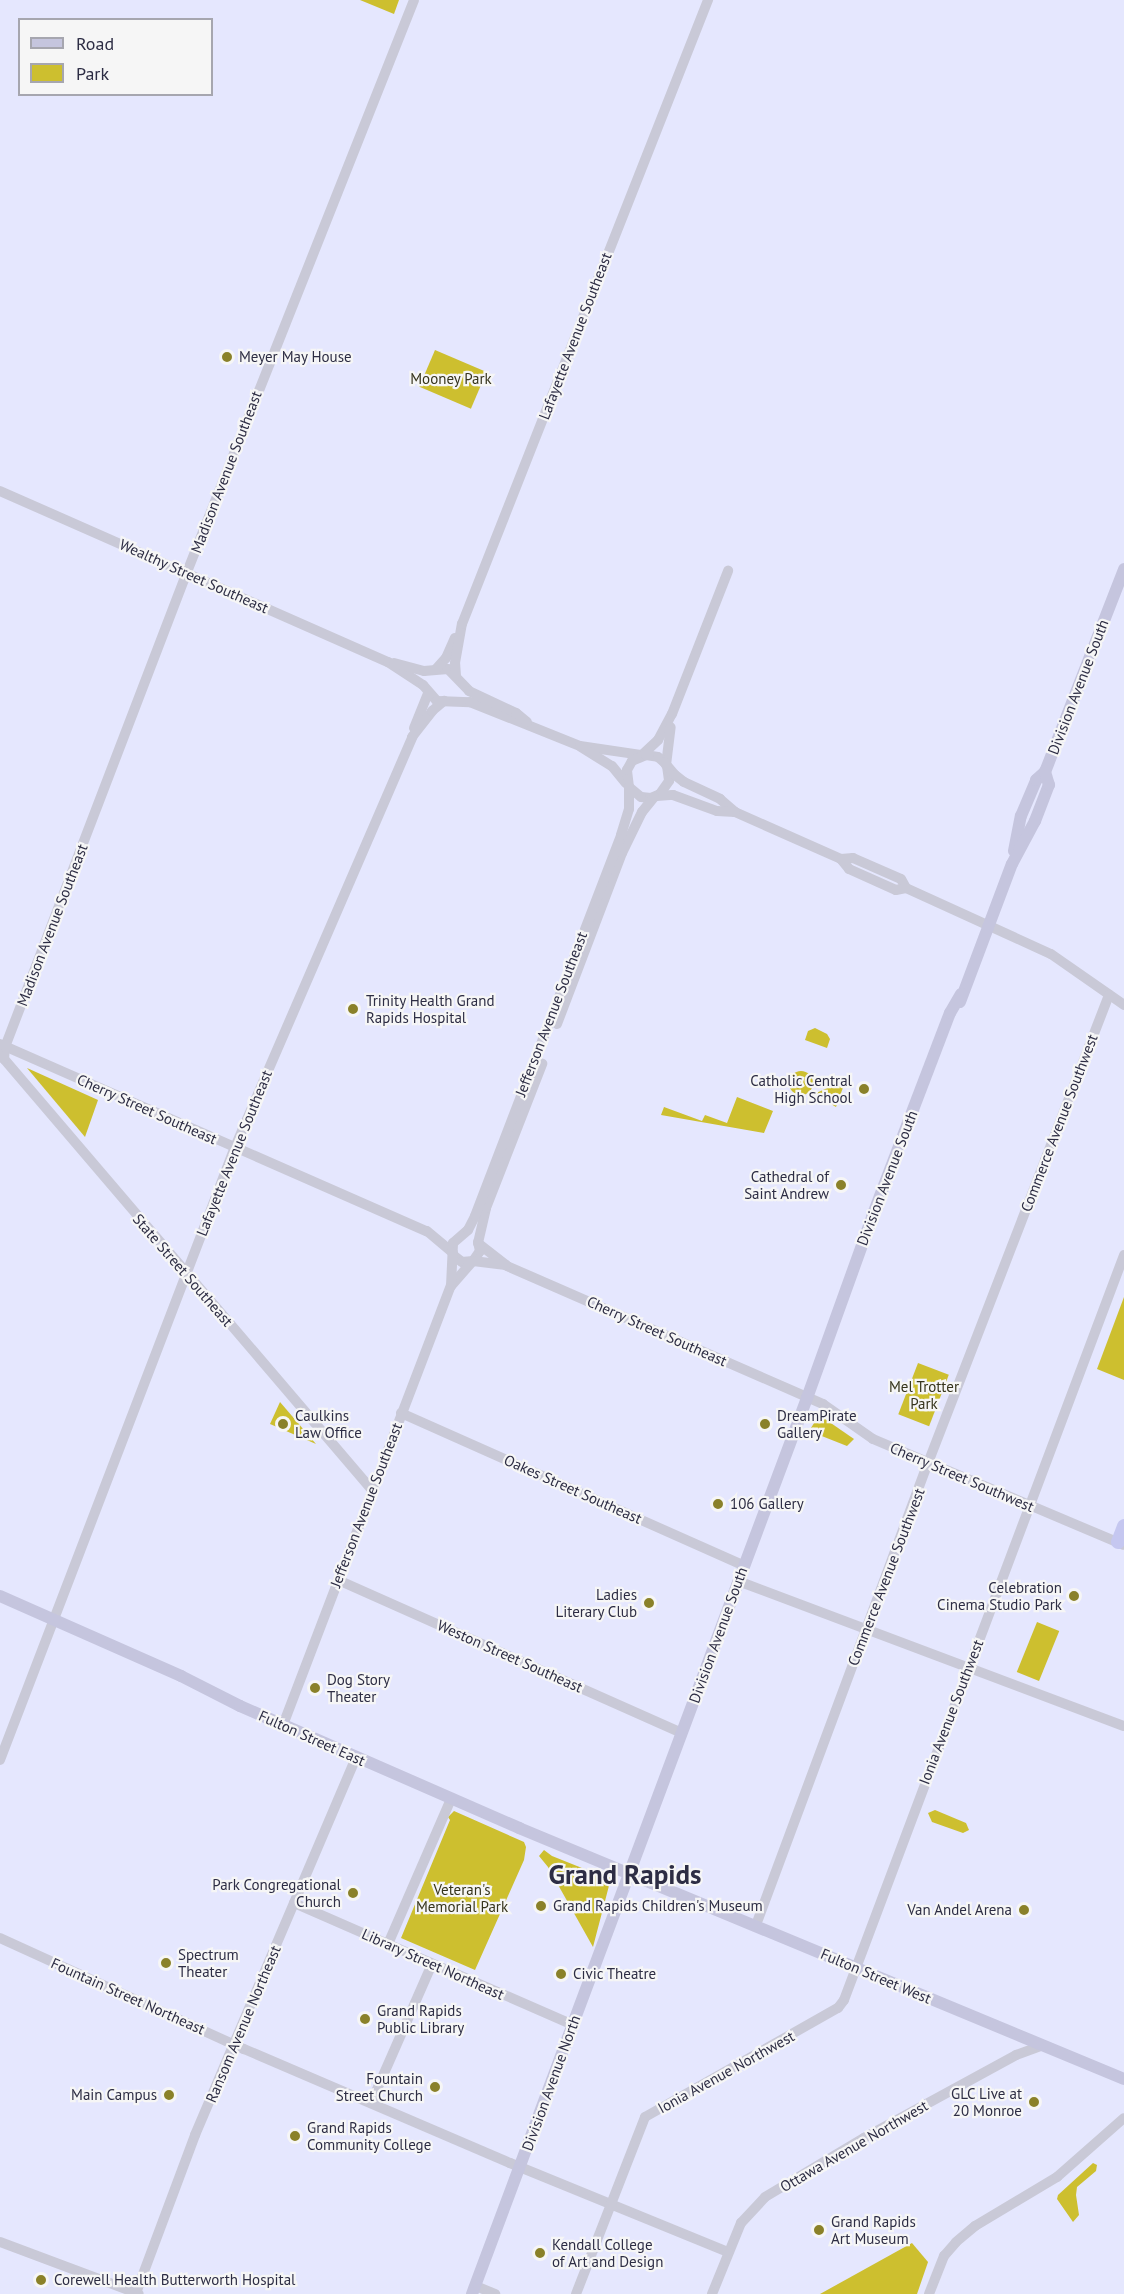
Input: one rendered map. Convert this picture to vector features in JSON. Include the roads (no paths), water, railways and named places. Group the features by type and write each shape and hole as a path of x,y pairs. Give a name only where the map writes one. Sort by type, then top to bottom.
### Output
{"highway":[{"path":"1121,1543 1124,1526"}],"main road":[{"name":"Division Avenue South","path":"628,1872 682,1733 807,1398 829,1331 936,1049 950,1013 961,994 1012,864 1021,816 1036,780 1045,772 1124,569"},
{"name":"Fulton Street East","path":"0,1596 283,1725 628,1872"},
{"name":"Fulton Street West","path":"628,1872 1124,2079"},
{"name":"Division Avenue North","path":"474,2290 628,1872"}],"street":[{"name":"Madison Avenue Southeast","path":"3,1046 187,572 414,0"},
{"name":"Lafayette Avenue Southeast","path":"457,677 454,663 462,624 708,0"},
{"name":"Wealthy Street Southeast","path":"0,491 388,662 418,681 427,692"},
{"path":"629,787 626,776 629,765 655,744 672,714 728,571"},
{"path":"412,737 427,692 428,676 446,658 462,624"},
{"name":"Wealthy Street Southeast","path":"388,662 424,670 436,669"},
{"path":"436,669 448,669 469,691 516,713 530,724"},
{"path":"445,701 458,692 457,677"},
{"path":"427,692 432,698 470,702 510,720 530,724 580,746 612,766 629,787 641,797 673,795 717,811 735,812"},
{"name":"Lafayette Avenue Southeast","path":"0,1760 235,1147 412,737 432,711 445,701"},
{"path":"655,797 667,786 672,714"},
{"path":"580,746 658,757 684,782 720,799 735,812 841,859 849,869 874,881 896,890 906,888 1051,954 1124,1005"},
{"name":"Jefferson Avenue Southeast","path":"459,1237 468,1230 475,1216 551,1021 575,950 627,818 629,787"},
{"name":"Jefferson Avenue Southeast","path":"479,1244 480,1226 493,1188 613,873 642,812 655,797"},
{"name":"Commerce Avenue Southwest","path":"756,1925 928,1463 1109,995"},
{"name":"Cherry Street Southeast","path":"3,1046 427,1231 459,1237"},
{"name":"State Street Southeast","path":"3,1046 4,1059 14,1074 372,1490"},
{"name":"Cherry Street Southeast","path":"427,1231 453,1254"},
{"path":"470,1235 479,1244 479,1255 472,1261 462,1262 453,1254 453,1243 459,1237 470,1235"},
{"name":"Cherry Street Southeast","path":"479,1244 507,1266 807,1398"},
{"name":"Jefferson Avenue Southeast","path":"283,1725 451,1286 453,1254"},
{"name":"Ionia Avenue Southwest","path":"856,1967 1124,1255"},
{"name":"Cherry Street Southeast","path":"472,1261 507,1266"},
{"name":"Jefferson Avenue Southeast","path":"451,1286 472,1261"},
{"name":"Cherry Street Southwest","path":"807,1398 833,1410 873,1439 1121,1543"},
{"name":"Oakes Street Southeast","path":"401,1413 744,1566"},
{"name":"Weston Street Southeast","path":"338,1580 682,1733"},
{"path":"738,1581 1124,1726"},
{"name":"Ransom Avenue Northeast","path":"138,2293 195,2135 356,1757"},
{"path":"388,1944 451,1798"},
{"name":"Library Street Northeast","path":"294,1903 573,2025"},
{"name":"Fountain Street Northeast","path":"0,1938 234,2044 520,2167 728,2252"},
{"path":"371,2103 432,1964"},
{"name":"Ionia Avenue Northwest","path":"576,2294 645,2117 838,2008 856,1967"},
{"name":"Ottawa Avenue Northwest","path":"712,2294 745,2216 765,2197 1016,2055 1043,2045"},
{"path":"929,2294 944,2256 962,2236 1057,2177 1124,2118"},
{"path":"0,2242 138,2293"},
{"path":"474,2290 495,2294"}],"place":[{"name":"Meyer May House","path":"227,357"},
{"name":"Trinity Health Grand Rapids Hospital","path":"353,1009"},
{"name":"Catholic Central High School","path":"864,1089"},
{"name":"Cathedral of Saint Andrew","path":"841,1185"},
{"name":"Caulkins Law Office","path":"283,1424"},
{"name":"DreamPirate Gallery","path":"765,1424"},
{"name":"106 Gallery","path":"718,1504"},
{"name":"Celebration Cinema Studio Park","path":"1074,1596"},
{"name":"Ladies Literary Club","path":"649,1603"},
{"name":"Dog Story Theater","path":"315,1688"},
{"name":"Park Congregational Church","path":"353,1893"},
{"name":"Grand Rapids Children's Museum","path":"541,1906"},
{"name":"Van Andel Arena","path":"1024,1910"},
{"name":"Spectrum Theater","path":"166,1963"},
{"name":"Civic Theatre","path":"561,1974"},
{"name":"Grand Rapids Public Library","path":"365,2019"},
{"name":"Fountain Street Church","path":"435,2087"},
{"name":"Main Campus","path":"169,2095"},
{"name":"GLC Live at 20 Monroe","path":"1034,2102"},
{"name":"Grand Rapids Community College","path":"295,2136"},
{"name":"Grand Rapids Art Museum","path":"819,2230"},
{"name":"Kendall College of Art and Design","path":"540,2253"},
{"name":"Corewell Health Butterworth Hospital","path":"41,2280"}],"district":[{"name":"Grand Rapids","path":"625,1875"}],"park label":[{"name":"Mooney Park","path":"451,379"},
{"name":"Mel Trotter Park","path":"924,1394"},
{"name":"Veteran's Memorial Park","path":"462,1898"}]}
